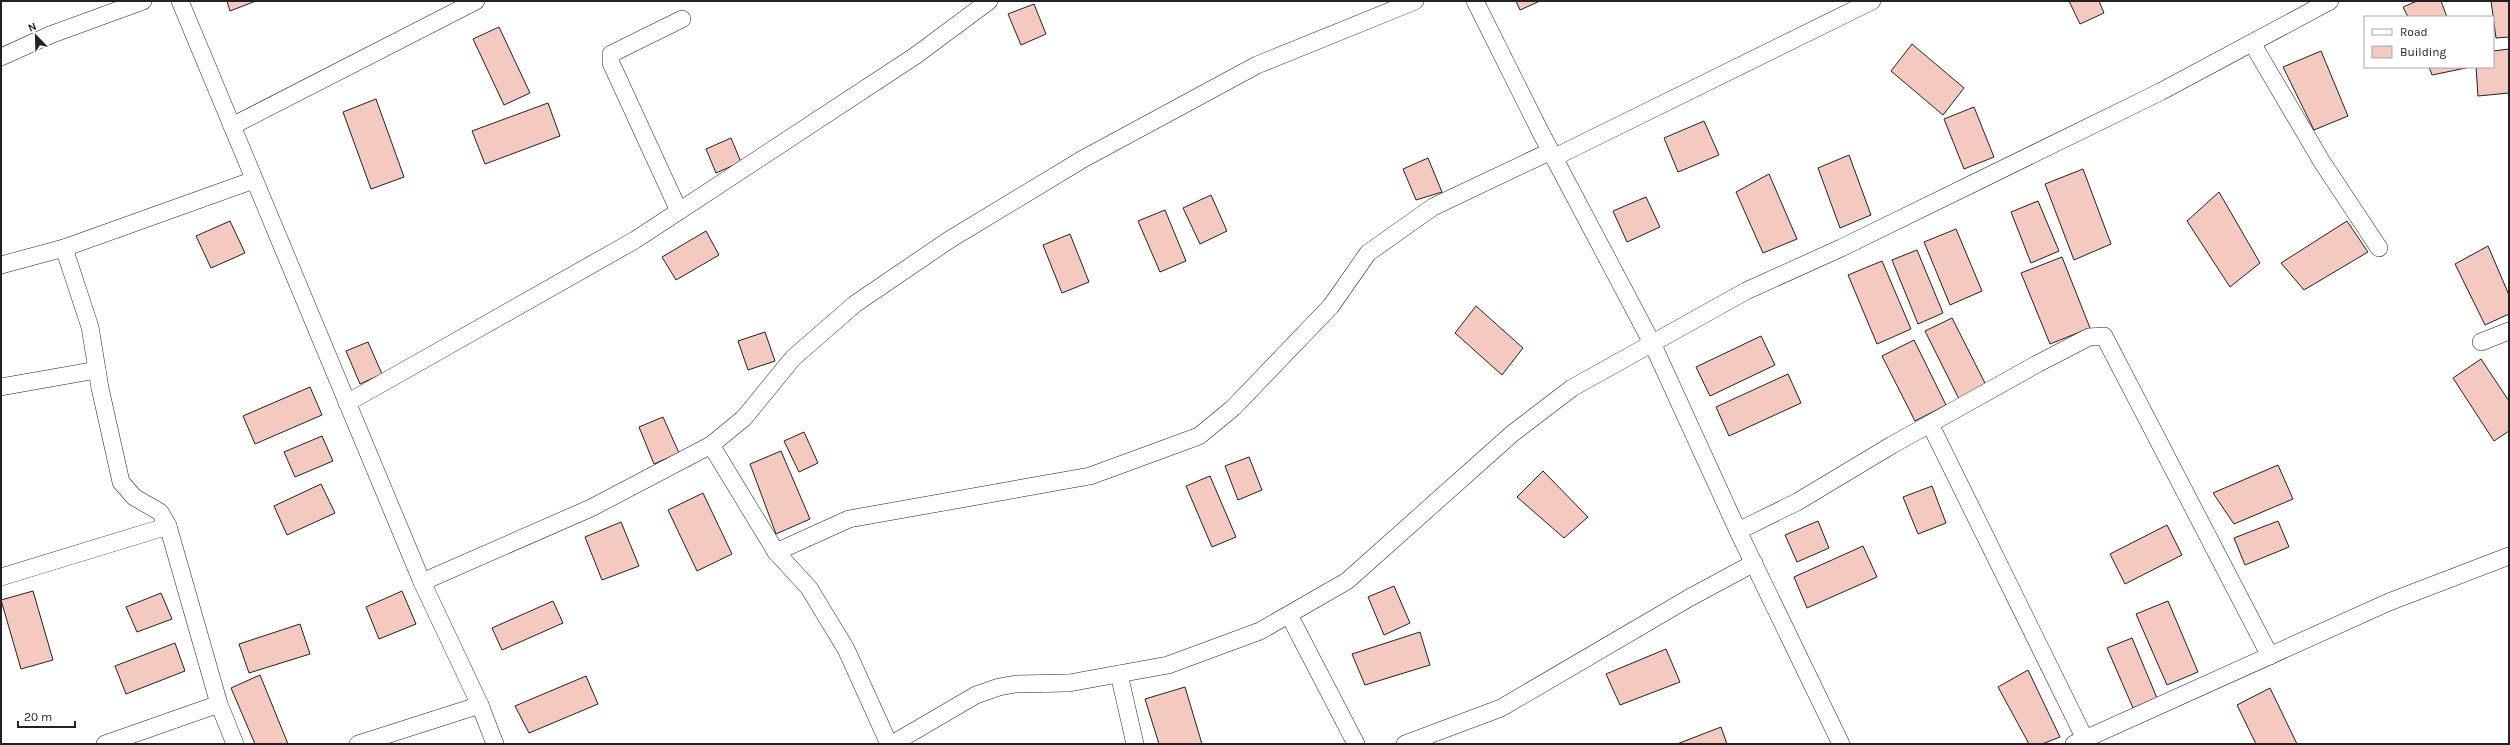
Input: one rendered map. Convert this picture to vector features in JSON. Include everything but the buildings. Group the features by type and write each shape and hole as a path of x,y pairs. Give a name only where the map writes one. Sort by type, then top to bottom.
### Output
{"street":[{"path":"1,57 50,35 143,1"},
{"path":"180,1 422,582 480,706 495,744"},
{"path":"232,126 476,1"},
{"path":"348,403 635,240 915,56 989,1"},
{"path":"422,582 591,508 711,445 744,418 793,358 855,304 949,240 1083,159 1258,65 1415,1"},
{"path":"1475,1 1653,345 1738,531 1841,744"},
{"path":"776,552 849,519 1090,476 1199,436 1233,408 1331,306 1368,253 1433,207 1572,147 1784,46 1872,1"},
{"path":"892,744 976,695 999,687 1016,684 1069,683 1168,665 1260,631 1347,581 1513,433 1572,388 1653,345 1746,291 1848,244 2139,102 2330,1"},
{"path":"679,211 611,63 611,54 682,19"},
{"path":"2252,43 2322,162 2379,248"},
{"path":"1,265 64,248 254,180"},
{"path":"64,248 90,327 97,370 121,482 134,497 160,512 168,526 219,704 235,744"},
{"path":"2481,342 2509,332"},
{"path":"1738,531 1797,502 1930,424 2089,337 2104,336 2270,656"},
{"path":"1,387 97,370"},
{"path":"1930,424 2080,742 2389,602 2509,556"},
{"path":"711,445 776,552 809,588 846,648 889,744"},
{"path":"1,577 168,526"},
{"path":"1405,744 1501,708 1689,598 1754,564"},
{"path":"1289,615 1356,744"},
{"path":"1119,674 1135,744"},
{"path":"105,744 219,704"},
{"path":"358,744 480,706"}]}
